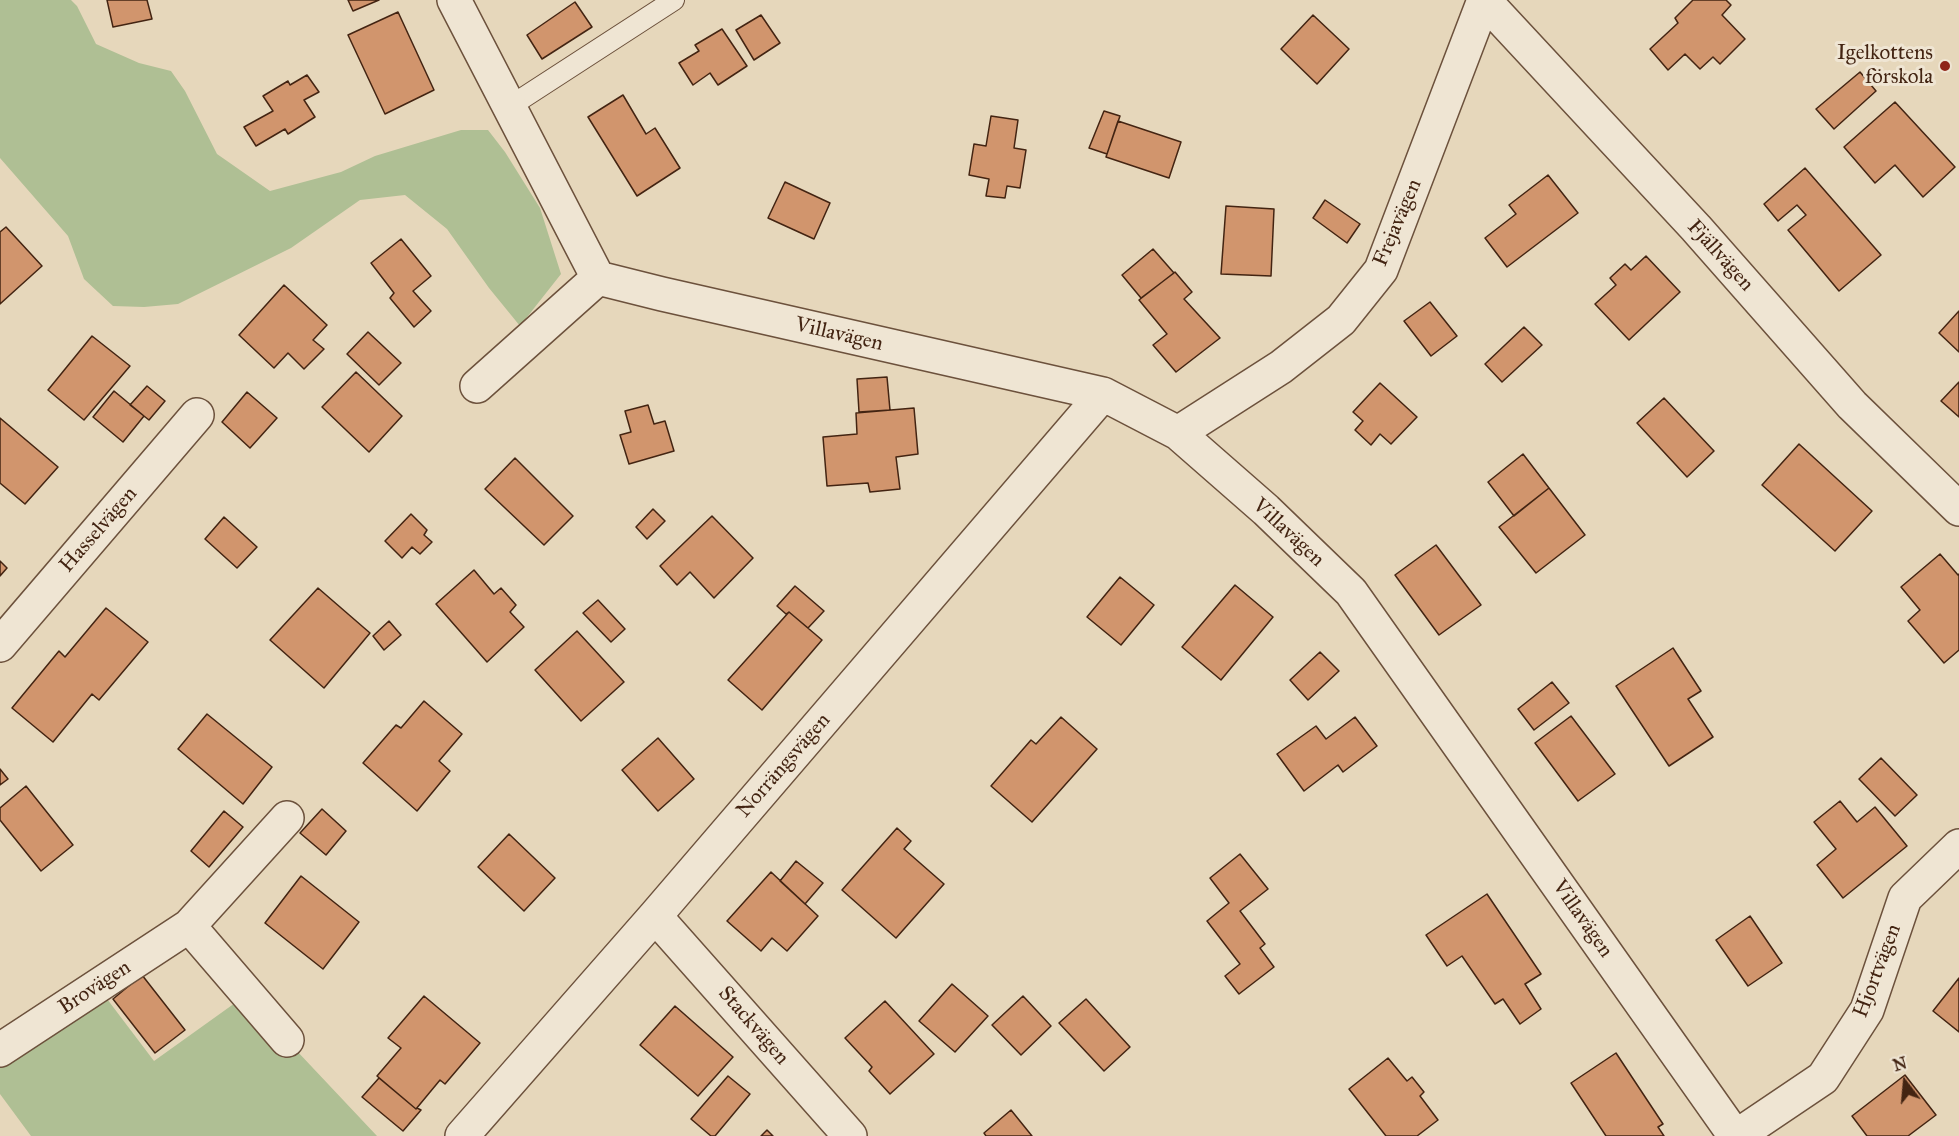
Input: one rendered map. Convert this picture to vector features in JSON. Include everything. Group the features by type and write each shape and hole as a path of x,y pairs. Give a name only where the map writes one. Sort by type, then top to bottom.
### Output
{"street":[{"path":"454,0 598,278 477,386"},
{"name":"Frejavägen","path":"1178,433 1281,367 1341,320 1381,270 1484,0"},
{"name":"Fjällvägen","path":"1484,0 1696,228 1852,405 1959,509"},
{"name":"Villavägen","path":"598,278 1103,394 1178,433 1266,510 1350,592 1736,1136"},
{"name":"Norrängsvägen","path":"462,1136 1103,394"},
{"name":"Hasselvägen","path":"0,645 197,415"},
{"name":"Brovägen","path":"0,1050 189,926 286,818"},
{"name":"Hjortvägen","path":"1736,1136 1823,1078 1867,1010 1905,898 1959,846"},
{"name":"Stackvägen","path":"655,915 850,1136"},
{"path":"189,926 287,1040"}],"lane":[{"path":"508,107 674,0"}],"green space":[{"path":"0,0 71,0 77,6 96,44 139,63 171,71 185,91 217,154 270,191 341,172 375,156 461,130 488,130 505,152 540,208 561,274 520,326 489,288 447,229 405,195 360,200 291,248 178,304 144,307 113,306 84,279 68,236 0,158"},
{"path":"101,991 154,1061 235,1003 283,1058 296,1050 377,1136 31,1136 0,1094 0,1062"}],"building":[{"path":"107,0 147,0 152,19 113,27"},
{"path":"348,0 379,0 353,11"},
{"path":"1693,0 1726,0 1731,5 1722,15 1745,39 1720,64 1713,57 1700,69 1685,54 1668,70 1650,49 1678,23 1675,18"},
{"path":"575,2 592,27 542,59 527,35"},
{"path":"398,12 434,90 385,114 348,35"},
{"path":"761,15 780,43 754,60 736,30"},
{"path":"1313,15 1349,49 1317,84 1281,49"},
{"path":"722,29 747,66 718,85 710,73 693,85 679,63 699,51 695,45"},
{"path":"1860,72 1876,91 1834,129 1816,109"},
{"path":"307,75 319,92 304,100 315,117 288,134 285,129 256,146 244,127 273,111 263,96 288,81 290,85"},
{"path":"623,95 646,134 655,128 680,168 637,196 588,117"},
{"path":"1895,102 1955,167 1923,197 1895,165 1875,183 1844,147"},
{"path":"1104,111 1120,116 1107,154 1089,148"},
{"path":"991,116 1018,120 1014,148 1026,150 1020,188 1007,186 1005,198 986,196 989,179 969,175 974,144 986,146"},
{"path":"1118,121 1181,142 1169,178 1106,157"},
{"path":"1805,168 1881,255 1839,291 1788,230 1806,215 1797,205 1778,221 1764,204"},
{"path":"1548,175 1578,213 1507,267 1485,238 1516,214 1509,205"},
{"path":"785,182 830,203 814,239 768,218"},
{"path":"1325,200 1360,224 1347,243 1313,218"},
{"path":"1226,206 1274,209 1271,276 1221,274"},
{"path":"6,227 42,266 0,304 0,232"},
{"path":"401,239 431,276 413,291 431,311 414,327 390,298 394,293 371,263"},
{"path":"1153,249 1174,273 1141,298 1122,275"},
{"path":"1646,256 1680,292 1629,340 1595,304 1616,285 1610,278 1625,264 1631,270"},
{"path":"1175,272 1192,292 1184,299 1220,338 1176,372 1153,345 1167,334 1139,300"},
{"path":"284,285 327,325 313,340 324,349 304,369 288,353 274,368 239,335"},
{"path":"1430,302 1457,336 1431,356 1404,321"},
{"path":"1959,311 1959,352 1939,333"},
{"path":"1524,327 1542,345 1502,382 1485,364"},
{"path":"368,332 401,363 379,385 347,354"},
{"path":"92,336 130,366 84,420 48,390"},
{"path":"356,372 402,416 369,452 322,407"},
{"path":"887,377 890,410 859,412 857,379"},
{"path":"1959,382 1959,417 1941,401"},
{"path":"1380,383 1417,417 1391,444 1380,434 1371,445 1355,430 1363,421 1353,412"},
{"path":"147,386 165,401 149,420 130,405"},
{"path":"114,391 144,416 123,442 93,417"},
{"path":"247,392 277,418 250,448 222,422"},
{"path":"1664,398 1714,451 1687,477 1637,423"},
{"path":"648,405 654,424 665,421 674,451 629,464 620,435 631,432 625,411"},
{"path":"914,408 918,454 896,457 900,489 870,492 868,483 827,486 823,437 857,434 856,413"},
{"path":"0,418 58,467 25,504 0,483"},
{"path":"1799,444 1872,511 1835,551 1762,485"},
{"path":"1523,454 1549,488 1514,516 1488,482"},
{"path":"515,458 573,516 544,545 485,489"},
{"path":"1549,488 1585,535 1536,573 1499,527"},
{"path":"653,509 665,521 647,539 636,527"},
{"path":"411,514 427,530 424,535 432,542 420,554 412,547 402,558 385,541"},
{"path":"712,516 753,558 714,598 690,572 677,585 660,566"},
{"path":"224,517 257,547 237,568 205,539"},
{"path":"1436,545 1481,605 1439,635 1395,575"},
{"path":"1940,554 1959,574 1959,650 1944,663 1908,621 1920,610 1901,587"},
{"path":"0,561 7,568 0,576"},
{"path":"474,570 494,594 501,588 516,605 510,612 524,627 487,662 436,604"},
{"path":"1120,577 1154,605 1121,645 1087,617"},
{"path":"1235,585 1273,617 1221,680 1182,647"},
{"path":"795,586 824,611 808,628 789,612 786,614 777,606"},
{"path":"318,588 370,633 324,688 270,640"},
{"path":"598,600 625,629 611,642 583,613"},
{"path":"106,608 148,642 99,700 92,694 53,742 12,708 59,651 65,657"},
{"path":"789,612 822,640 762,710 728,680"},
{"path":"389,621 401,635 384,650 373,636"},
{"path":"577,631 624,682 581,721 535,670"},
{"path":"1673,648 1701,691 1688,699 1713,737 1669,766 1616,686"},
{"path":"1320,652 1339,671 1308,700 1290,680"},
{"path":"1552,682 1569,703 1534,730 1518,709"},
{"path":"424,701 462,734 439,761 450,771 417,811 363,763 396,725 401,728"},
{"path":"207,714 272,767 243,804 178,749"},
{"path":"1571,716 1615,774 1578,801 1535,743"},
{"path":"1061,717 1097,749 1032,822 991,786 1031,740 1036,744"},
{"path":"1355,717 1377,746 1343,772 1338,765 1304,791 1277,754 1316,726 1326,739"},
{"path":"658,738 694,779 658,811 622,770"},
{"path":"1881,758 1917,795 1895,816 1859,779"},
{"path":"0,769 8,779 0,785"},
{"path":"26,786 73,845 41,871 0,820 0,808"},
{"path":"1840,801 1857,822 1875,807 1907,846 1843,898 1817,865 1836,849 1814,822"},
{"path":"322,809 346,831 326,855 300,833"},
{"path":"224,811 243,827 209,867 191,851"},
{"path":"897,828 911,841 904,849 944,884 896,938 842,890"},
{"path":"509,834 555,878 524,911 478,867"},
{"path":"1240,854 1268,889 1240,911 1265,944 1260,948 1274,967 1239,994 1225,976 1240,964 1207,921 1229,903 1210,878"},
{"path":"796,861 823,883 805,904 780,881"},
{"path":"771,872 818,916 787,951 772,938 761,951 727,921"},
{"path":"301,876 359,922 323,969 265,923"},
{"path":"1487,894 1541,974 1525,984 1541,1009 1520,1024 1503,999 1495,1004 1462,956 1447,966 1426,935"},
{"path":"1750,916 1782,963 1748,986 1716,940"},
{"path":"142,975 185,1030 155,1053 113,999"},
{"path":"1959,978 1959,1032 1933,1011"},
{"path":"952,984 988,1016 955,1052 919,1021"},
{"path":"424,996 480,1043 445,1084 440,1080 416,1109 377,1076 401,1048 388,1038"},
{"path":"1023,996 1051,1026 1021,1055 992,1025"},
{"path":"1086,999 1130,1047 1104,1071 1059,1023"},
{"path":"885,1001 934,1054 890,1094 869,1071 872,1067 845,1038"},
{"path":"675,1006 733,1057 698,1096 640,1045"},
{"path":"1616,1053 1663,1124 1658,1127 1664,1136 1606,1136 1571,1083"},
{"path":"1388,1058 1407,1081 1412,1077 1424,1092 1420,1096 1438,1120 1417,1136 1386,1136 1349,1089"},
{"path":"1905,1075 1936,1115 1908,1136 1867,1136 1852,1116"},
{"path":"728,1076 750,1094 715,1136 711,1136 691,1119"},
{"path":"379,1078 416,1109 421,1110 403,1131 362,1097"},
{"path":"1011,1110 1032,1136 986,1136 984,1133"},
{"path":"767,1130 773,1136 761,1136"}],"place":[{"name":"Igelkottens förskola","path":"1945,66"}]}
